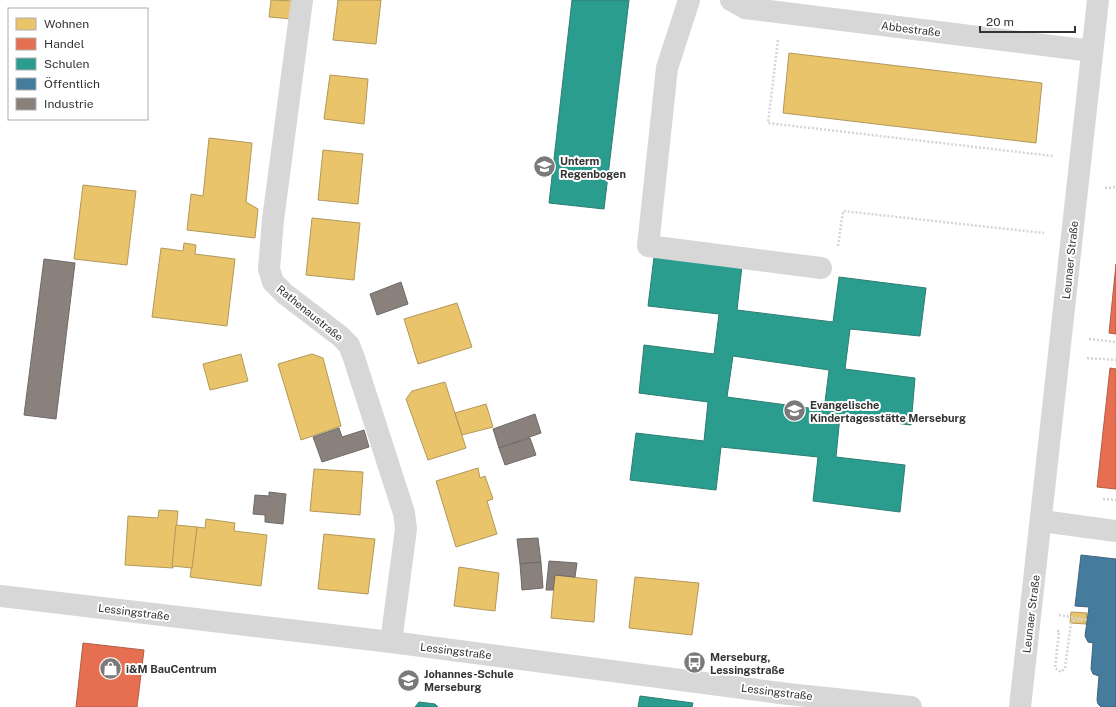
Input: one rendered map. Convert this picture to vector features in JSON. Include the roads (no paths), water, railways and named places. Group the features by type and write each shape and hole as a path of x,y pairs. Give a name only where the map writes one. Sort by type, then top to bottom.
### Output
{"street":[{"name":"Rathenaustraße","path":"302,0 273,220 269,269 273,282 285,294 344,340 349,345 354,358 404,513 406,529 391,642"},
{"path":"689,0 667,68 648,246 821,268"},
{"name":"Abbestraße","path":"731,0 745,8 1092,51"},
{"name":"Leunaer Straße","path":"1020,707 1042,521 1098,0"},
{"path":"1042,521 1116,531"},
{"name":"Lessingstraße","path":"0,596 391,642 787,700 911,707"}],"place":[{"name":"Unterm Regenbogen","path":"545,167"},
{"name":"Evangelische Kindertagesstätte Merseburg","path":"795,411"},
{"name":"Merseburg, Lessingstraße","path":"695,663"},
{"name":"i&M BauCentrum","path":"111,669"},
{"name":"Johannes-Schule Merseburg","path":"408,680"}]}
